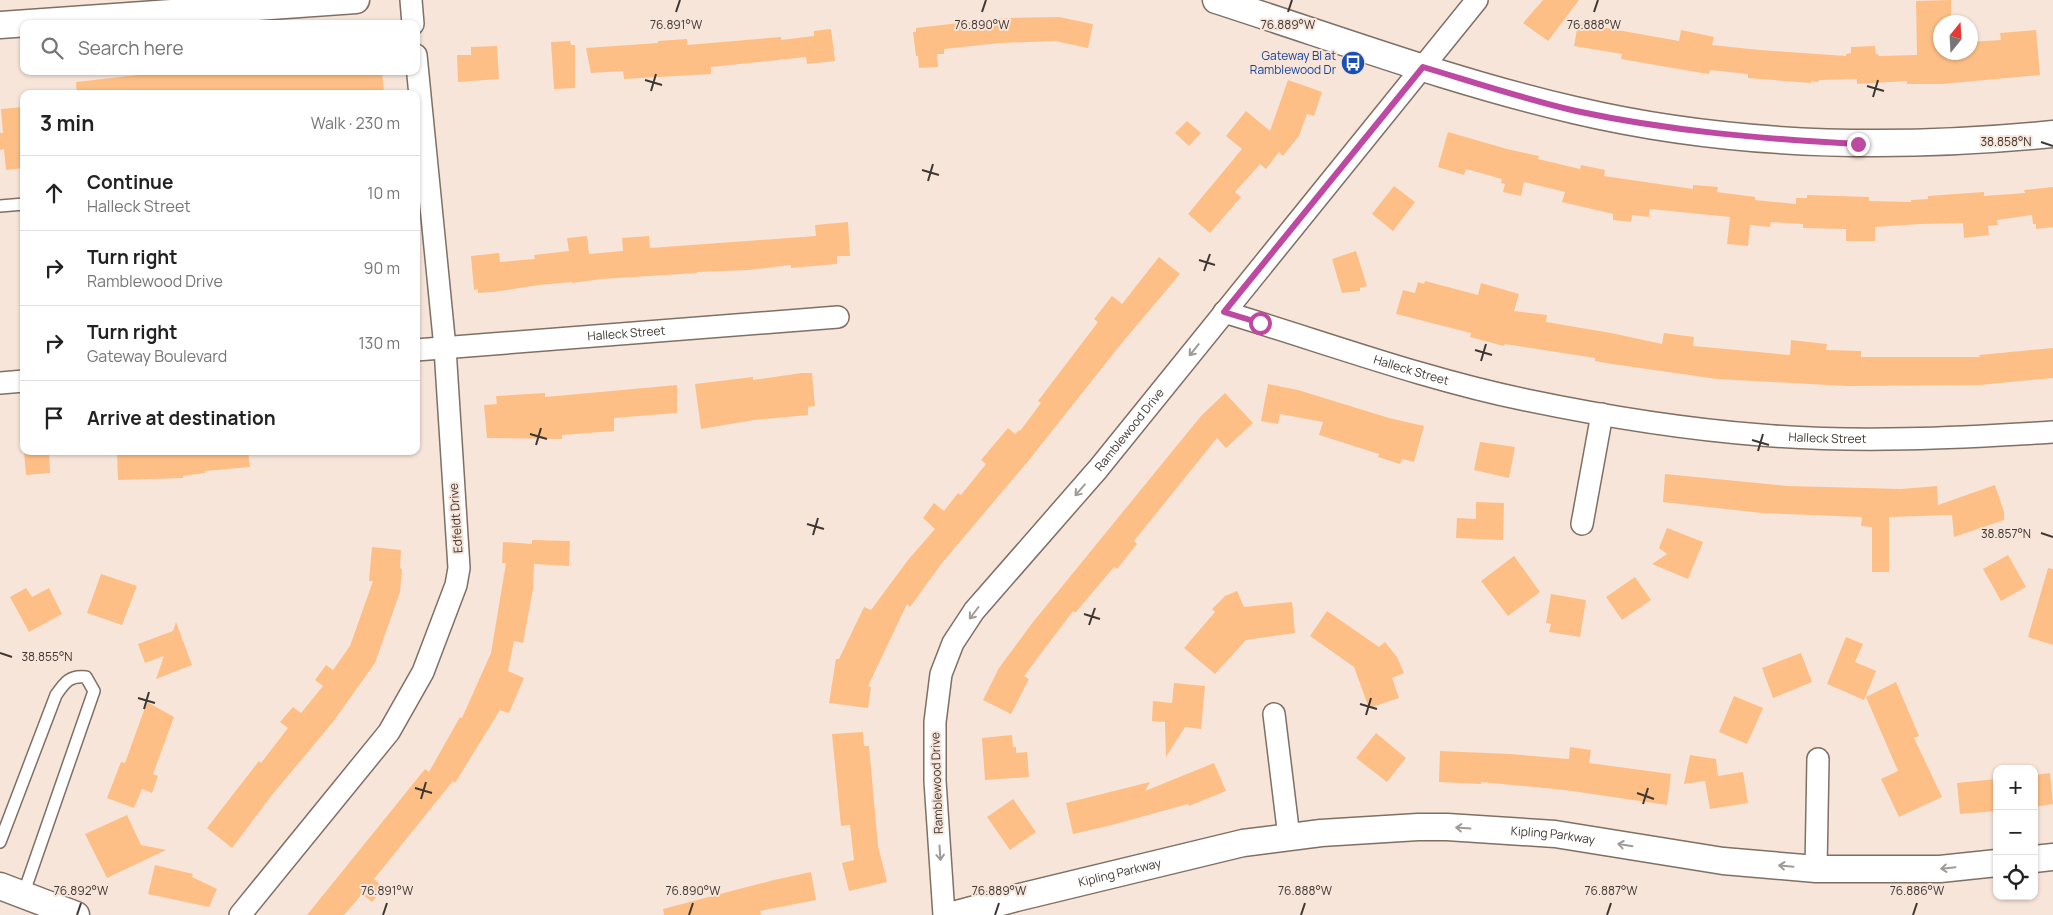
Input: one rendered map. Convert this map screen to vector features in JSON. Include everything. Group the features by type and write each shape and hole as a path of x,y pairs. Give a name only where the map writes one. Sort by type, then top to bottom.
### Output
{"street":[{"path":"71,20 356,0"},
{"path":"411,0 413,20"},
{"path":"1216,0 1521,97 1576,111 1637,123 1788,141 1877,144 1990,140 2053,134"},
{"name":"Ramblewood Drive","path":"944,915 935,781 935,722 941,674 953,643 974,611 1098,469 1477,0"},
{"path":"0,25 20,24"},
{"name":"Edfeldt Drive","path":"417,75 418,90"},
{"name":"Edfeldt Drive","path":"240,915 389,732 424,672 456,585 459,568 445,348 422,173 420,134"},
{"name":"Halleck Street","path":"1224,312 1437,378 1524,400 1680,427 1761,435 1897,440 2053,432"},
{"name":"Halleck Street","path":"420,350 838,317"},
{"path":"0,383 20,381"},
{"path":"1582,524 1602,414"},
{"path":"1274,714 1289,836"},
{"path":"1816,869 1818,759"},
{"name":"Kipling Parkway","path":"954,915 1221,847 1289,836 1350,831 1447,827 1556,834 1723,861 1816,869 1940,869 1993,863"},
{"path":"2038,859 2053,857"},
{"path":"11,891 76,915"}],"lane":[{"path":"0,206 20,204"},
{"path":"0,842 56,695 66,681 76,676 86,677 94,691 11,891"}],"building":[{"path":"1543,0 1579,0 1548,41 1523,23"},
{"path":"1951,0 1951,15 1933,15 1933,60 1978,60 1978,41 2001,40 2000,33 2036,30 2040,75 1942,84 1907,84 1907,81 1857,84 1857,79 1819,80 1818,82 1811,81 1811,83 1748,78 1748,74 1710,70 1709,74 1696,72 1621,59 1622,54 1574,46 1578,23 1679,41 1681,30 1714,37 1712,45 1760,50 1846,56 1846,54 1851,53 1851,47 1875,46 1876,54 1879,56 1917,55 1916,1"},
{"path":"1059,17 1093,24 1088,48 1055,41 1000,43 944,49 944,54 937,54 938,67 919,68 913,32 916,32 916,28 1003,18"},
{"path":"831,29 835,61 807,64 806,57 711,67 711,74 624,79 623,71 591,73 586,48 687,39 687,45 781,37 781,40 814,36 814,31"},
{"path":"570,41 571,45 575,45 575,88 554,89 551,42"},
{"path":"497,46 499,79 458,82 457,55 471,55 471,47"},
{"path":"139,75 382,75 384,90 77,90 76,82"},
{"path":"1288,80 1322,92 1314,116 1307,114 1299,136 1283,156 1279,152 1266,169 1260,164 1235,192 1241,197 1210,233 1188,214 1242,149 1226,136 1246,111 1270,131"},
{"path":"20,107 20,168 6,170 4,149 0,150 0,133 3,133 1,109"},
{"path":"1187,121 1201,133 1189,146 1175,133"},
{"path":"1448,132 1539,156 1538,159 1580,169 1581,165 1605,170 1604,176 1693,189 1693,185 1718,187 1717,192 1755,197 1755,200 1796,204 1796,198 1807,198 1807,195 1869,197 1869,201 1911,202 1911,200 1928,199 1928,196 1984,192 1984,196 2025,193 2024,190 2053,187 2053,227 2036,229 2036,224 2033,224 2032,215 1997,220 1998,225 1988,226 1989,235 1964,238 1963,223 1920,224 1875,227 1875,241 1846,241 1846,229 1803,228 1803,224 1771,222 1770,227 1750,225 1748,246 1727,244 1730,217 1650,209 1649,217 1632,215 1631,222 1613,220 1613,214 1562,202 1565,192 1524,182 1521,196 1503,192 1505,184 1501,183 1502,179 1466,169 1464,175 1438,167"},
{"path":"1394,186 1415,202 1393,231 1372,214"},
{"path":"848,222 850,256 837,256 837,264 791,268 791,265 749,270 602,279 539,285 493,292 478,293 478,289 474,290 471,256 499,253 500,262 535,259 534,255 569,251 567,238 587,236 589,254 623,251 622,238 649,236 650,248 816,236 815,225"},
{"path":"1356,251 1367,286 1360,288 1360,291 1342,293 1332,259"},
{"path":"1159,257 1180,274 1121,344 1029,460 942,563 910,607 907,604 868,686 871,687 868,708 829,703 836,659 839,659 864,607 871,610 908,560 935,529 923,518 934,503 944,511 958,493 961,495 986,464 981,460 1008,428 1015,434 1020,431 1041,403 1038,401 1098,322 1094,319 1112,296 1122,304"},
{"path":"1425,281 1478,295 1481,283 1519,294 1514,311 1547,315 1546,322 1662,344 1664,333 1694,337 1693,346 1790,355 1791,340 1827,344 1826,350 1861,351 1861,357 1980,357 1979,355 2053,348 2053,378 1979,385 1847,386 1717,379 1612,364 1595,361 1595,358 1505,344 1504,346 1470,337 1471,333 1396,314 1403,290 1415,293 1418,282 1424,284"},
{"path":"812,373 815,406 808,407 808,415 754,420 701,429 695,384 753,377 753,380"},
{"path":"1268,384 1298,390 1389,418 1424,426 1414,462 1402,459 1400,464 1378,457 1379,454 1319,435 1323,422 1280,414 1278,424 1261,421"},
{"path":"677,385 677,413 614,418 614,431 562,435 562,439 487,438 484,405 497,404 496,396 545,393 545,397"},
{"path":"1225,393 1253,423 1226,448 1217,438 1134,541 1137,544 1117,569 1114,567 1075,613 1073,611 1024,676 1029,679 1011,714 983,700 999,668 1033,622 1201,416"},
{"path":"1480,442 1515,447 1509,478 1474,470"},
{"path":"24,455 49,455 50,473 26,475"},
{"path":"117,455 248,455 250,467 205,471 205,473 183,476 183,478 118,480"},
{"path":"1665,474 1788,486 1901,489 1937,486 1938,505 1995,485 2004,512 2004,520 1954,537 1952,515 1889,517 1889,572 1872,572 1872,527 1861,526 1862,517 1762,513 1663,502"},
{"path":"1476,502 1504,503 1503,540 1456,538 1457,518 1476,519"},
{"path":"1667,528 1703,542 1688,579 1652,564 1667,554 1659,548"},
{"path":"532,540 570,541 569,566 534,564 533,589 523,643 514,641 508,671 524,678 509,713 500,710 455,783 453,781 374,879 384,888 372,902 362,894 344,915 307,915 425,769 429,772 460,717 462,718 491,653 506,563 502,563 503,542 532,544"},
{"path":"372,547 401,550 400,568 402,569 400,592 375,663 333,722 272,795 232,848 207,828 259,761 261,763 288,728 280,722 293,707 301,713 323,686 315,680 326,665 333,670 350,646 373,581 369,581"},
{"path":"2008,555 2026,587 2001,601 1983,569"},
{"path":"1514,556 1540,592 1508,616 1481,581"},
{"path":"2048,568 2053,569 2053,645 2028,637"},
{"path":"101,574 137,586 122,625 87,613"},
{"path":"1635,577 1651,600 1622,620 1606,597"},
{"path":"26,588 32,597 49,588 62,614 29,632 10,597"},
{"path":"1237,591 1244,607 1292,602 1295,633 1246,640 1215,674 1184,648 1215,612 1212,609 1225,596"},
{"path":"1551,594 1586,600 1580,637 1549,632 1551,624 1546,623"},
{"path":"1327,611 1379,647 1385,642 1397,657 1404,673 1392,678 1399,698 1369,708 1354,667 1310,636"},
{"path":"176,622 192,665 156,679 164,656 145,663 138,644 173,631"},
{"path":"1846,637 1863,644 1855,662 1876,671 1864,700 1827,684"},
{"path":"1801,653 1812,682 1773,698 1762,668"},
{"path":"1896,682 1919,736 1914,738 1942,797 1899,817 1881,779 1898,771 1866,697"},
{"path":"1174,683 1205,686 1201,729 1185,727 1166,757 1165,722 1152,721 1153,701 1172,703"},
{"path":"1734,696 1763,708 1747,744 1719,732"},
{"path":"147,702 174,717 153,774 158,776 152,793 142,789 134,808 107,798 121,762 125,763"},
{"path":"863,732 864,746 869,746 878,846 887,882 849,891 842,863 854,860 850,825 841,826 832,734"},
{"path":"1376,733 1406,758 1387,782 1356,758"},
{"path":"1012,735 1013,747 1016,747 1016,753 1027,752 1029,777 985,780 982,738"},
{"path":"1570,747 1591,750 1589,763 1671,774 1667,805 1565,790 1481,782 1481,784 1439,782 1440,751 1569,759"},
{"path":"1690,755 1716,759 1718,776 1743,772 1748,803 1710,809 1705,781 1684,784"},
{"path":"1214,763 1226,791 1189,806 1188,804 1073,834 1066,803 1150,782 1145,791"},
{"path":"2050,773 2053,804 2038,806 2038,774"},
{"path":"1993,779 1993,811 1960,814 1957,783"},
{"path":"1013,799 1036,832 1010,850 987,817"},
{"path":"127,815 141,845 166,850 107,878 85,834"},
{"path":"155,865 193,874 192,877 217,889 209,907 148,894"},
{"path":"811,872 816,900 760,911 761,915 664,915 663,909"}],"place":[{"name":"Gateway Bl at Ramblewood Dr","path":"1353,63"}],"route":[{"path":"1260,323 1224,312 1423,67 1521,97 1576,111 1637,123 1691,131 1788,141 1858,144"}]}
